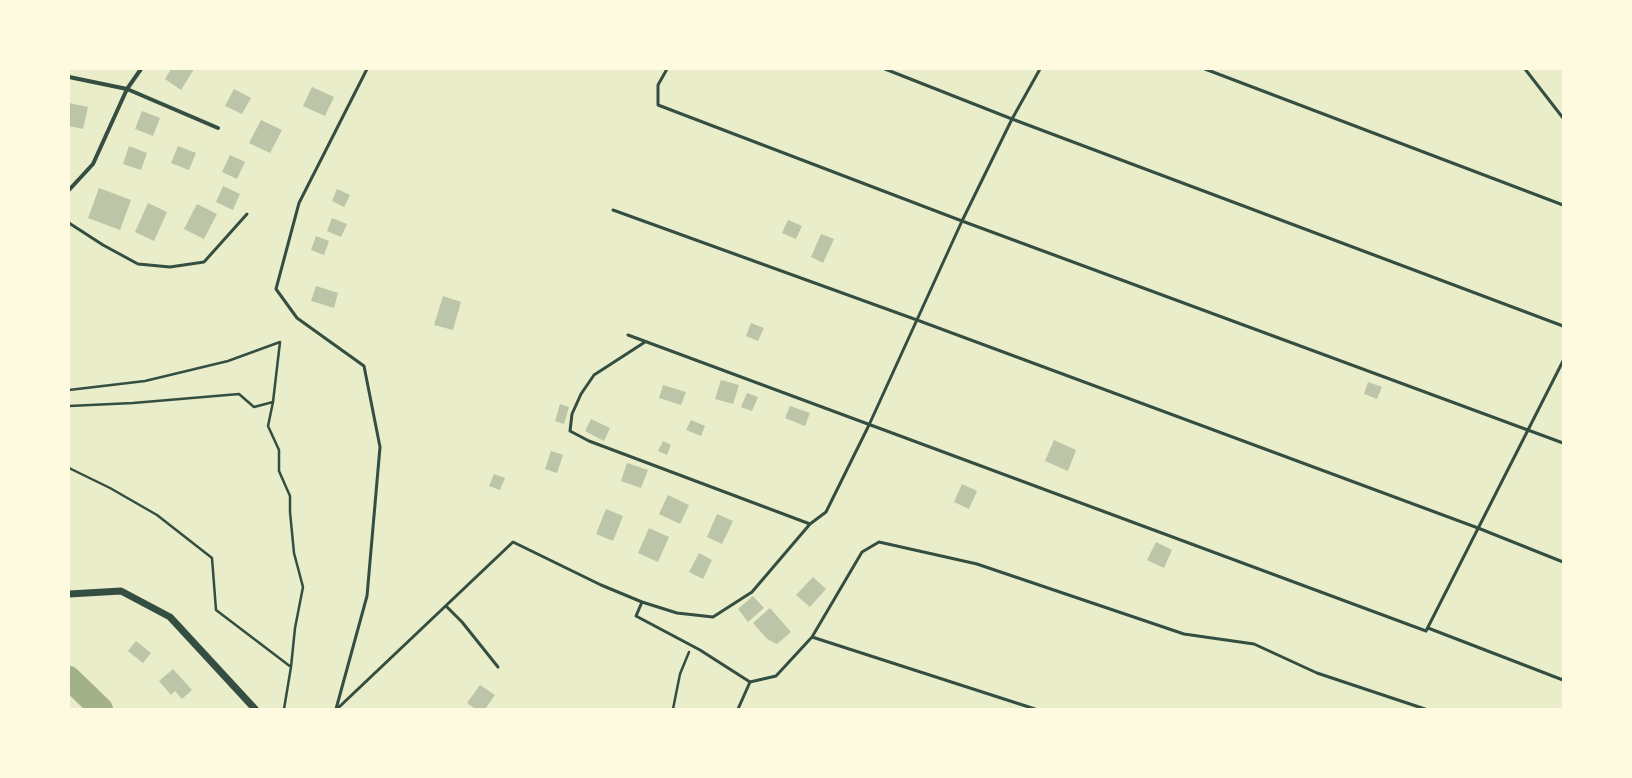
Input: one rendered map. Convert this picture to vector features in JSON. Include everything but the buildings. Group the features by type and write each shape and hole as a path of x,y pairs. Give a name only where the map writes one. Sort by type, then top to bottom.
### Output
{"street":[{"path":"69,190 93,164 127,89 141,69"},
{"path":"69,77 127,89 218,128"},
{"path":"69,594 121,592 170,617 255,709"}],"lane":[{"path":"337,709 367,596 380,447 364,366 297,318 276,290 299,203 367,69"},
{"path":"667,69 658,85 658,105 962,221 1563,443"},
{"path":"885,69 1012,119 1563,326"},
{"path":"337,709 513,542 601,585 642,602 677,613 713,617 752,592 810,524 826,512 869,426 962,221 1012,119 1040,69"},
{"path":"1205,69 1563,205"},
{"path":"1525,69 1563,118"},
{"path":"613,210 917,320 1478,528 1563,562"},
{"path":"69,223 102,245 138,264 170,267 204,262 247,214"},
{"path":"628,335 869,426 1426,631 1563,361"},
{"path":"645,342 594,375 581,394 572,414 570,431 589,441 810,524"},
{"path":"642,602 636,616 691,646 750,682 776,676 812,637 862,552 879,542 977,564 1184,634 1254,644 1317,673 1425,709"},
{"path":"446,606 462,622 498,667"},
{"path":"1428,628 1563,680"},
{"path":"812,637 1035,709"},
{"path":"738,709 750,682"}],"path":[{"path":"69,390 145,381 228,361 280,342 273,402 268,426 279,450 279,471 290,496 294,553 303,587 295,628 291,667 284,709"},
{"path":"69,406 133,403 239,394 254,407 273,402"},
{"path":"69,468 110,488 157,515 212,558 216,610 291,667"},
{"path":"673,709 680,674 691,646"}],"waterway":[{"path":"69,678 101,709"}]}
